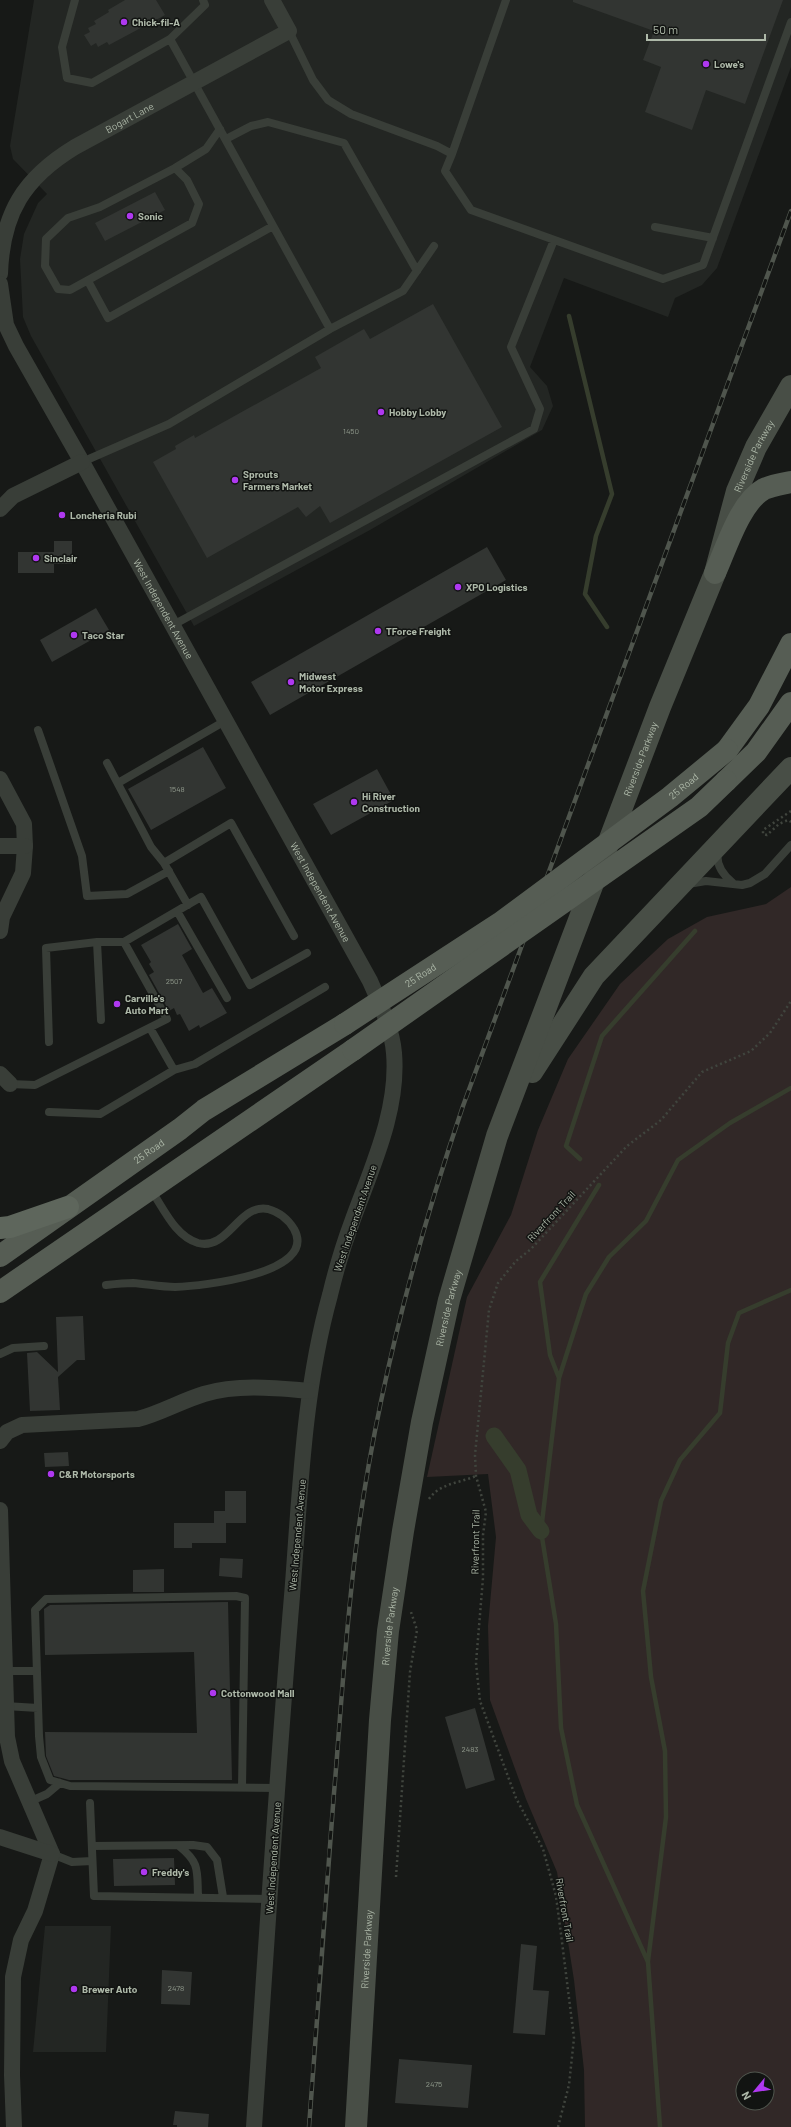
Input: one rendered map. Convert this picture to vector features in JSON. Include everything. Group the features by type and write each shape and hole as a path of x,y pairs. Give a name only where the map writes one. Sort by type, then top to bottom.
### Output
{"highway":[{"path":"0,1228 10,1227 68,1207"}],"main road":[{"name":"Riverside Parkway","path":"356,2127 380,1720 388,1631 403,1531 431,1384 449,1300 497,1136 660,707 715,573 738,491 756,448 791,386"},
{"path":"715,573 745,509 753,498 776,484 789,484"},
{"name":"25 Road","path":"0,1256 180,1129 204,1110 345,1024 500,923 670,797 728,750 758,706 791,644"},
{"path":"0,1292 353,1050 699,807 756,752 791,703"},
{"name":"Riverside Parkway","path":"497,1136 538,1060 594,976 791,768"}],"street":[{"path":"272,0 289,31"},
{"name":"Bogart Lane","path":"0,274 4,243 16,204 26,186 42,169 75,147 289,31"},
{"path":"0,284 2,306 6,325 16,346 82,462 13,496 0,509"},
{"name":"West Independent Avenue","path":"82,462 370,981 384,1014 394,1052 392,1090 388,1117 378,1151 350,1226 329,1298 310,1391 286,1660 254,2127"},
{"path":"0,779 24,824 25,846 23,873 2,917 0,931"},
{"path":"0,846 25,846"},
{"path":"1,1436 22,1425 138,1419 151,1416 203,1394 218,1390 274,1388 310,1391"},
{"path":"0,1510 7,1737 12,1761 31,1801 52,1854 35,1911 21,1940 13,1977 12,2075 14,2127"},
{"path":"0,1837 52,1854"}],"lane":[{"path":"74,0 62,46 67,78 92,83 170,39 205,5 203,0"},
{"path":"506,0 445,171 471,210 663,279 703,265 791,22"},
{"path":"289,31 313,80 328,100 351,114 437,146 452,154"},
{"path":"170,39 330,329"},
{"path":"226,140 251,126 268,122 344,143 416,271"},
{"path":"175,168 187,180 200,204 192,223 70,290 58,289 45,266 46,238 68,218 100,207 175,168 206,149 220,129"},
{"path":"88,281 108,318 274,226"},
{"path":"656,227 713,238"},
{"path":"173,626 534,429 540,410 511,346 554,240"},
{"path":"82,462 169,424 330,329 403,291 434,246"},
{"path":"118,783 225,721"},
{"path":"38,730 82,856 88,896 127,894 169,872"},
{"path":"107,763 151,847 164,863 188,905"},
{"path":"164,863 231,823 294,936"},
{"path":"720,842 717,855 718,864 724,876 733,884"},
{"path":"676,889 691,883 706,881 742,885 758,880 791,845"},
{"path":"49,1042 46,948 97,942 124,942 201,897 250,985 307,953"},
{"path":"177,911 227,998"},
{"path":"97,942 101,1020"},
{"path":"5,1079 35,1086 167,1019 124,942"},
{"path":"48,1112 100,1114 174,1070 195,1064 325,987"},
{"path":"150,1028 174,1070"},
{"path":"106,1285 132,1283 176,1287 247,1276 275,1268 291,1256 296,1250 296,1232 290,1223 276,1212 267,1209 257,1209 248,1214 222,1238 214,1242 206,1244 189,1239 174,1225 151,1189"},
{"path":"0,1354 13,1348 44,1346"},
{"path":"242,1787 245,1598 236,1596 46,1599 36,1610 38,1708 41,1757 45,1771 50,1780 70,1786 278,1788"},
{"path":"4,1671 37,1671"},
{"path":"5,1706 38,1708"},
{"path":"31,1801 47,1794 60,1783"},
{"path":"90,1803 94,1896 198,1896 270,1899"},
{"path":"92,1846 207,1847 212,1851 217,1860 223,1897"},
{"path":"179,1846 192,1856 196,1865 198,1896"},
{"path":"52,1854 72,1862 92,1861"}],"path":[{"path":"791,811 763,830 763,834 767,835 779,824 788,820 791,822"},
{"name":"Riverfront Trail","path":"558,2127 569,2085 574,2038 556,1896 542,1849 516,1798 480,1701 476,1663 483,1578 483,1535 486,1512 476,1476 475,1455 489,1310 498,1283 516,1261 531,1249 626,1146 661,1120 702,1072 751,1051 770,1033 791,1001"},
{"path":"427,1502 437,1491 446,1485 476,1476"},
{"path":"396,1877 410,1672 417,1630 411,1613 412,1606"}],"shaded area":[{"path":"34,0 791,0 791,67 717,268 702,285 675,298 668,317 564,278 530,367 547,386 553,406 542,430 370,530 194,626 31,336 23,317 20,259 24,234 38,203 47,194 13,159 10,146"},
{"path":"791,887 791,2127 585,2127 584,2070 574,1980 557,1872 526,1799 490,1700 488,1626 496,1537 488,1474 427,1477 467,1297 511,1215 538,1130 568,1059 620,984 668,939 707,917 766,904"},
{"name":"Brewer Auto","path":"45,1926 111,1926 106,2052 33,2052"}],"building":[{"name":"Chick-fil-A","path":"125,0 156,0 165,15 109,45 107,42 98,47 96,43 91,46 84,35 90,32 88,28 96,24 94,21 109,12 108,10"},
{"name":"Lowe's","path":"573,0 783,0 745,104 706,90 692,130 645,112 661,67 643,60 654,31 573,2"},
{"name":"Sonic","path":"155,192 165,210 105,241 95,223"},
{"path":"433,304 502,427 330,523 320,506 306,517 298,507 207,558 153,462 176,449 175,446 194,435 195,438 321,368 315,357 364,329 370,339"},
{"name":"Sinclair","path":"54,541 72,541 72,564 54,564 54,573 18,573 18,552 54,552"},
{"path":"487,547 506,580 270,715 251,682"},
{"name":"Taco Star","path":"96,608 109,630 52,662 40,640"},
{"path":"203,747 226,788 151,830 128,789"},
{"name":"Hi River Construction","path":"377,769 394,800 331,835 313,804"},
{"path":"178,924 192,949 182,955 203,993 212,988 227,1013 200,1028 199,1025 189,1031 180,1014 177,1015 174,1008 169,1011 149,975 154,972 149,964 151,962 141,945"},
{"path":"83,1316 85,1360 77,1360 58,1377 60,1410 30,1411 27,1353 37,1352 58,1372 56,1317"},
{"name":"C&R Motorsports","path":"68,1452 69,1466 45,1467 44,1453"},
{"path":"225,1491 246,1491 246,1523 226,1523 226,1543 192,1543 192,1548 174,1548 174,1523 214,1523 214,1511 225,1511"},
{"path":"220,1558 243,1559 242,1578 219,1576"},
{"path":"164,1569 164,1592 133,1592 133,1570"},
{"name":"Cottonwood Mall","path":"228,1602 232,1780 69,1780 54,1776 46,1756 45,1732 197,1733 194,1652 45,1655 44,1609 50,1605"},
{"path":"475,1708 495,1780 466,1789 445,1717"},
{"name":"Freddy's","path":"174,1858 175,1885 114,1886 113,1859"},
{"path":"521,1944 537,1946 533,1990 549,1991 545,2035 513,2033"},
{"path":"162,1970 192,1972 190,2005 161,2004"},
{"path":"399,2059 472,2065 468,2108 395,2103"},
{"path":"175,2111 209,2114 208,2127 177,2127 177,2125 173,2125"}],"waterway":[{"path":"569,316 612,494 596,536 585,594 607,627"},
{"path":"580,1159 566,1146 602,1036 695,931"},
{"path":"559,1378 586,1294 609,1257 646,1221 678,1160 730,1123 791,1088"},
{"path":"599,1185 540,1282 550,1355 559,1378 541,1531 556,1624 561,1728 577,1805 648,1962 660,2127"},
{"path":"648,1961 666,1817 665,1751 651,1677 643,1591 661,1501 680,1460 720,1413 728,1343 739,1313 791,1290"},
{"path":"494,1436 518,1470 529,1515 541,1531"}],"railway":[{"path":"309,2127 353,1569 365,1485 375,1430 400,1320 429,1212 463,1106 791,211"}],"place":[{"name":"Chick-fil-A","path":"124,22"},
{"name":"Lowe's","path":"706,64"},
{"name":"Sonic","path":"130,216"},
{"name":"Hobby Lobby","path":"381,412"},
{"name":"Sprouts Farmers Market","path":"235,480"},
{"name":"Loncheria Rubi","path":"62,515"},
{"name":"Sinclair","path":"36,558"},
{"name":"XPO Logistics","path":"458,587"},
{"name":"TForce Freight","path":"378,631"},
{"name":"Taco Star","path":"74,635"},
{"name":"Midwest Motor Express","path":"291,682"},
{"name":"Hi River Construction","path":"354,802"},
{"name":"Carville's Auto Mart","path":"117,1004"},
{"name":"C&R Motorsports","path":"51,1474"},
{"name":"Cottonwood Mall","path":"213,1693"},
{"name":"Freddy's","path":"144,1872"},
{"name":"Brewer Auto","path":"74,1989"}]}
